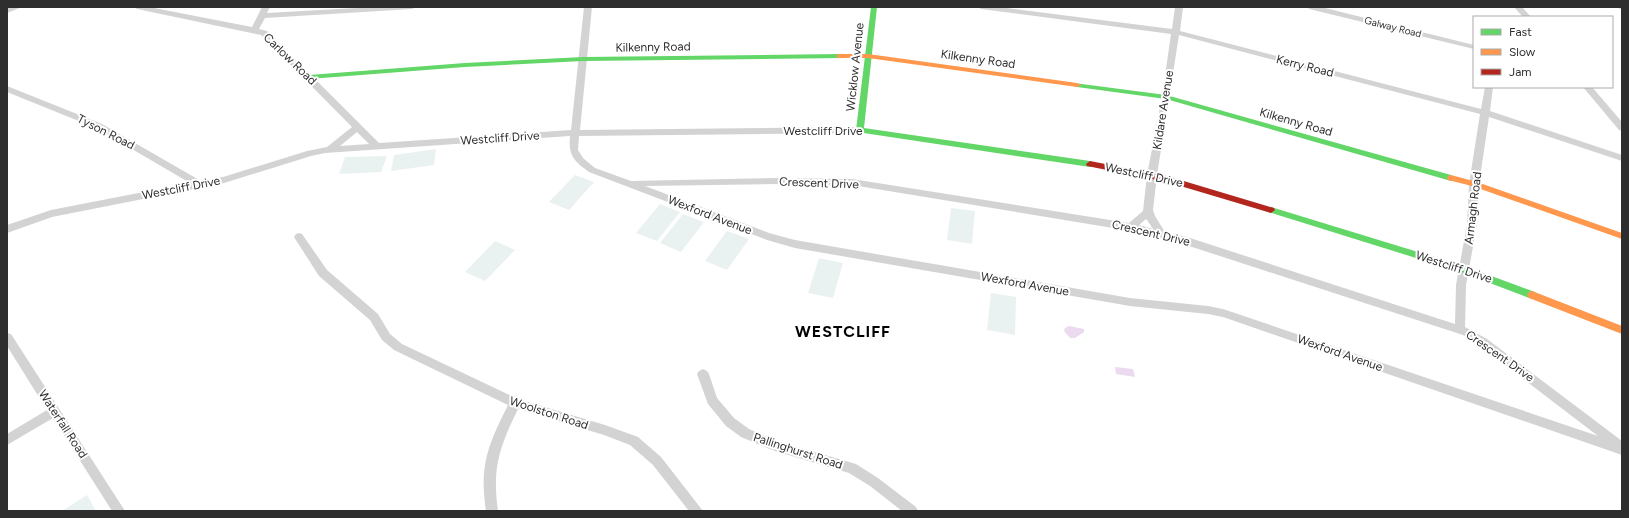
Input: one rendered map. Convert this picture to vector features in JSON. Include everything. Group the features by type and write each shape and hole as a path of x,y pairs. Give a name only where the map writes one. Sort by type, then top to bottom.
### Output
{"street":[{"path":"7,11 18,7"},
{"name":"Carlow Road","path":"137,7 264,33 378,147"},
{"path":"255,30 266,7"},
{"path":"262,16 412,7"},
{"name":"Wexford Avenue","path":"588,7 584,60 574,133 574,150 581,163 600,174 767,236 794,244 1130,302 1215,311 1622,449"},
{"name":"Wicklow Avenue","path":"860,130 874,7"},
{"name":"Kerry Road","path":"981,7 1175,32 1486,113 1622,158"},
{"name":"Kildare Avenue","path":"1148,212 1152,175 1166,97 1179,7"},
{"name":"Galway Road","path":"1312,7 1473,47"},
{"path":"1518,7 1526,16"},
{"name":"Kilkenny Road","path":"309,77 442,67 584,60 868,56 1166,97 1474,184 1622,236"},
{"name":"Armagh Road","path":"1460,329 1461,285 1472,225 1474,184 1489,88"},
{"path":"1588,88 1622,128"},
{"name":"Tyson Road","path":"7,89 99,126 200,185"},
{"path":"329,150 357,127"},
{"name":"Westcliff Drive","path":"7,229 51,214 224,180 310,154 329,150 574,133 860,130 1152,175 1464,269 1622,330"},
{"path":"673,201 670,193 678,182"},
{"name":"Crescent Drive","path":"630,184 678,182 852,182 1161,233 1460,329 1477,338 1622,449"},
{"path":"1131,227 1148,212 1161,233"},
{"name":"Woolston Road","path":"299,237 323,273 374,317 384,335 398,347 515,403 605,430 634,441 657,462 697,511"},
{"name":"Waterfall Road","path":"7,337 119,511"},
{"name":"Pallinghurst Road","path":"703,374 712,401 730,422 745,433 775,446 827,460 857,471 912,511"},
{"path":"492,511 489,483 490,468 497,445 515,403"},
{"path":"7,440 55,411"}],"shaded area":[{"path":"436,149 434,165 391,171 394,155"},
{"path":"387,156 381,172 339,174 345,157"},
{"path":"575,175 594,182 569,210 549,202"},
{"path":"660,204 680,212 657,241 636,233"},
{"path":"951,208 975,211 972,244 947,240"},
{"path":"683,214 704,222 681,252 660,243"},
{"path":"727,231 749,239 727,270 705,261"},
{"path":"495,241 515,250 485,281 465,272"},
{"path":"819,258 843,263 833,298 808,293"},
{"path":"991,293 1016,297 1015,335 987,330"},
{"path":"1069,326 1084,329 1084,332 1075,338 1070,338 1064,331 1065,328"},
{"path":"1115,367 1133,369 1135,377 1116,374"},
{"path":"87,495 96,511 62,511"}],"traffic: fast":[{"path":"874,7 860,130 1090,164"},
{"path":"309,77 465,65 583,59 840,56"},
{"path":"1077,85 1166,97 1451,178"},
{"path":"1271,210 1464,269 1532,295"}],"traffic: slow":[{"path":"840,56 868,56 1077,85"},
{"path":"1451,178 1474,184 1622,236"},
{"path":"1532,295 1622,330"}],"traffic: jam":[{"path":"1090,164 1167,179 1271,210"}],"district":[{"name":"WESTCLIFF","path":"843,331"}]}
